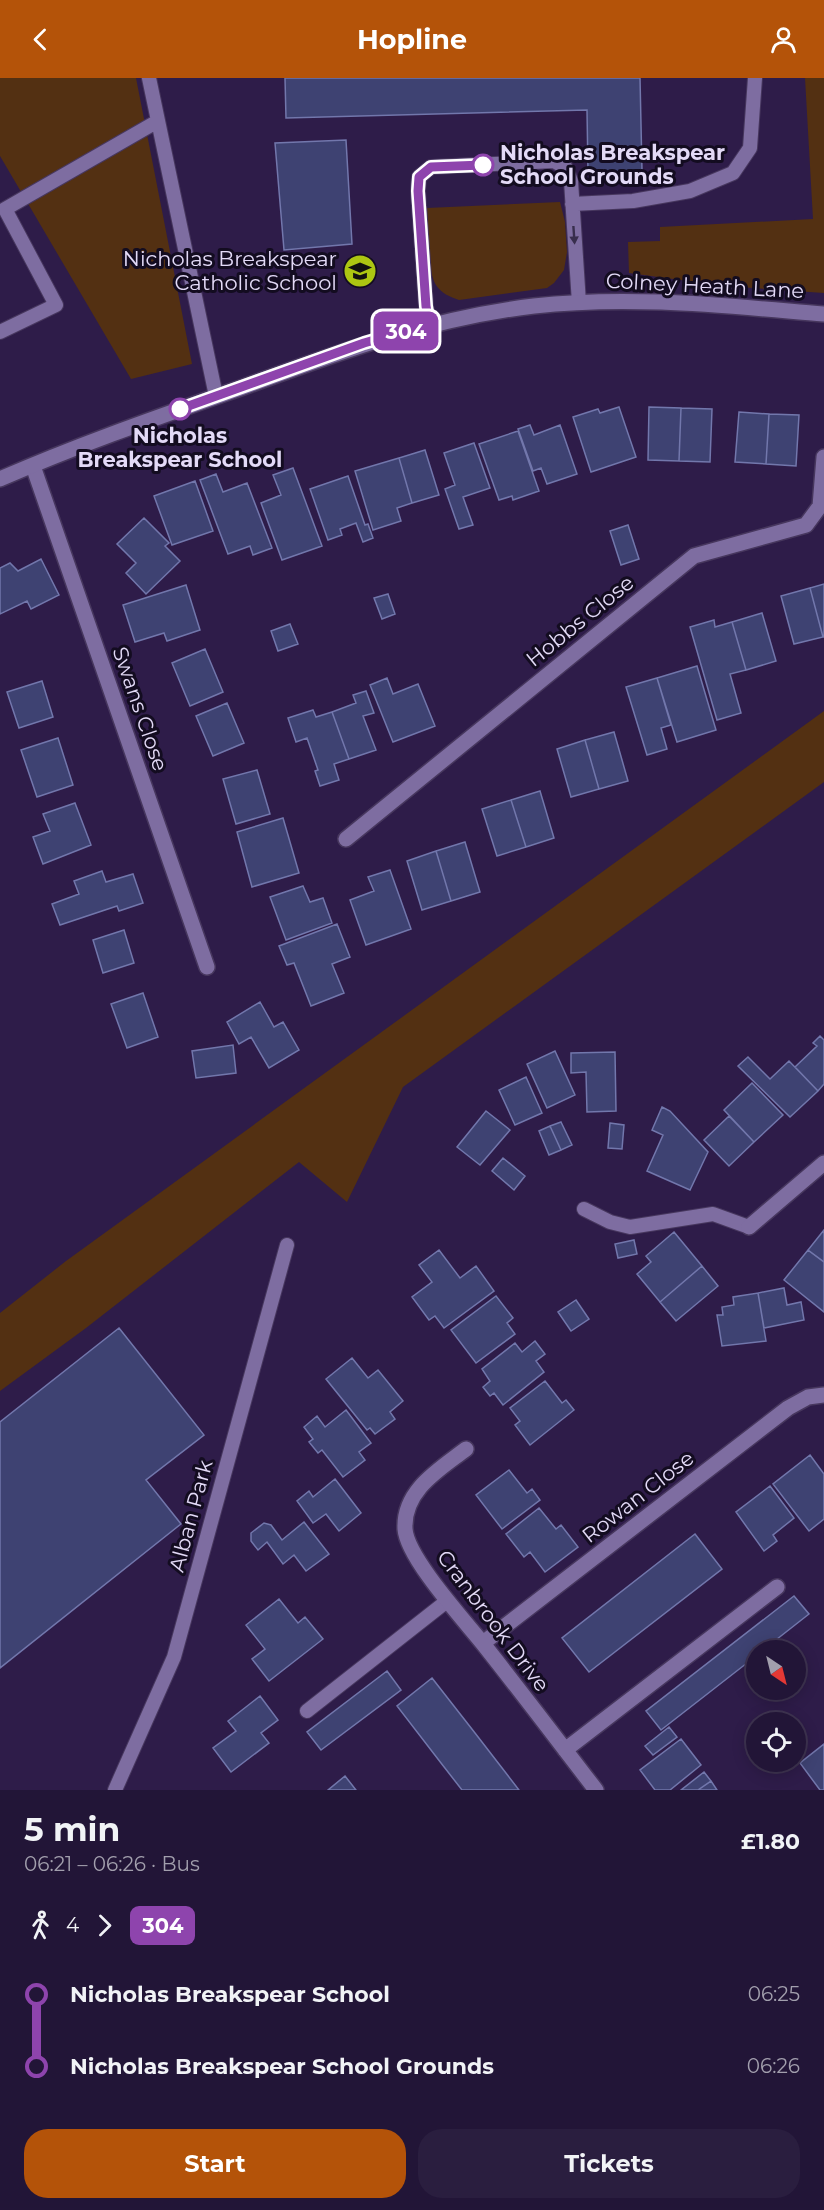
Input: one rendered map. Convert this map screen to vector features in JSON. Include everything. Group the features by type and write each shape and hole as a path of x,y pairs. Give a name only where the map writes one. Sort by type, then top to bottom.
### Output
{"street":[{"name":"Colney Heath Lane","path":"0,479 216,396 364,343 429,324 494,312 579,303 644,301 824,314"},
{"name":"Hobbs Close","path":"346,839 694,556 806,525 820,506 824,457"},
{"name":"Swans Close","path":"33,466 207,967"},
{"path":"749,1227 824,1163"},
{"name":"Rowan Close","path":"483,1643 788,1408 808,1397 824,1395"},
{"name":"Cranbrook Drive","path":"466,1449 420,1485 409,1507 405,1529 413,1551 447,1601 483,1643 596,1790"},
{"path":"565,1750 777,1587"}],"lane":[{"path":"149,78 216,396"},
{"path":"572,204 633,201 690,191 733,173 750,148 755,78"},
{"path":"0,332 56,305 5,209 158,121"},
{"path":"429,324 418,191 419,177 431,167 554,161 566,168 571,181 579,303"},
{"path":"584,1209 610,1222 630,1227 713,1214 749,1227"},
{"name":"Alban Park","path":"114,1790 174,1658 287,1245"},
{"path":"307,1711 447,1601"}],"shaded area":[{"path":"0,78 136,78 192,364 131,379 0,156"},
{"path":"805,78 824,78 824,293 724,286 629,273 628,242 660,241 660,227 813,219"},
{"path":"560,202 565,222 567,252 564,270 547,288 459,300 446,294 436,285 429,259 427,208"},
{"path":"824,711 824,782 403,1087 347,1202 299,1162 86,1328 0,1391 0,1313 66,1261"}],"building":[{"path":"285,78 640,78 642,171 588,172 587,110 286,118"},
{"path":"346,140 352,244 284,250 275,143"},
{"path":"619,407 636,457 591,472 573,417 598,409 600,413"},
{"path":"649,407 681,408 679,461 648,460"},
{"path":"681,408 712,409 710,462 679,461"},
{"path":"739,412 769,414 766,464 735,462"},
{"path":"769,414 799,415 796,466 766,464"},
{"path":"530,425 534,435 560,425 577,474 547,484 541,468 533,471 518,429"},
{"path":"518,431 539,491 513,500 512,496 499,500 479,444"},
{"path":"474,443 490,488 463,497 473,525 459,529 445,489 455,485 444,453"},
{"path":"425,450 439,495 412,503 399,458"},
{"path":"399,458 412,503 397,508 401,521 373,530 355,471"},
{"path":"293,468 322,546 282,560 261,503 281,495 273,475"},
{"path":"216,474 223,492 247,483 272,548 253,555 250,546 228,554 200,480"},
{"path":"348,476 365,525 368,524 373,538 363,542 356,523 340,529 342,535 328,540 310,489"},
{"path":"195,481 213,531 172,545 154,496"},
{"path":"144,518 169,543 165,546 180,561 146,594 126,573 136,563 117,544"},
{"path":"628,525 639,559 621,565 610,531"},
{"path":"41,559 59,595 31,609 27,601 0,614 0,568 10,563 18,571"},
{"path":"824,584 824,637 823,637 810,588"},
{"path":"186,585 200,630 167,641 164,633 135,642 123,605"},
{"path":"810,588 823,637 794,644 781,596"},
{"path":"388,594 395,614 382,619 374,598"},
{"path":"762,613 776,661 746,670 732,622"},
{"path":"714,620 715,627 732,622 746,670 730,674 741,713 717,720 690,627"},
{"path":"290,624 298,644 278,651 271,631"},
{"path":"205,649 223,692 190,706 172,663"},
{"path":"697,666 716,730 677,742 657,678"},
{"path":"387,678 393,694 418,684 435,726 393,742 370,685"},
{"path":"657,678 671,725 661,728 667,749 647,755 626,687"},
{"path":"42,681 53,717 19,728 7,692"},
{"path":"366,691 374,713 363,716 376,750 349,759 332,712 356,703 353,695"},
{"path":"227,703 244,743 213,756 196,716"},
{"path":"313,710 316,717 332,712 349,759 334,764 339,780 320,786 315,771 318,770 307,738 296,742 288,718"},
{"path":"614,732 628,781 599,789 585,740"},
{"path":"58,738 73,785 37,797 21,750"},
{"path":"585,740 599,789 571,797 557,749"},
{"path":"257,770 270,814 236,824 223,779"},
{"path":"540,791 554,838 526,847 511,800"},
{"path":"511,800 526,847 497,856 482,809"},
{"path":"75,803 91,845 43,864 33,837 50,831 43,814"},
{"path":"283,818 299,873 252,887 237,832"},
{"path":"465,842 480,892 451,901 436,851"},
{"path":"436,851 451,901 422,910 407,861"},
{"path":"390,870 411,929 366,945 350,900 374,891 368,877"},
{"path":"102,871 106,882 133,874 143,903 119,911 117,906 60,925 52,904 79,894 74,881"},
{"path":"303,886 310,902 323,898 332,923 286,940 270,897"},
{"path":"337,924 350,957 332,964 344,993 311,1006 294,963 287,965 279,946"},
{"path":"124,930 134,963 103,973 93,940"},
{"path":"143,993 158,1037 127,1048 111,1004"},
{"path":"260,1002 274,1027 283,1022 299,1050 269,1068 251,1037 239,1044 227,1022"},
{"path":"820,1036 824,1040 824,1084 818,1091 795,1067 817,1046 813,1043"},
{"path":"233,1045 236,1073 196,1078 192,1051"},
{"path":"555,1051 575,1095 547,1108 527,1064"},
{"path":"615,1052 616,1111 587,1112 586,1072 571,1073 571,1053"},
{"path":"748,1057 770,1079 789,1061 818,1091 790,1117 738,1066"},
{"path":"526,1077 542,1113 515,1125 499,1090"},
{"path":"752,1083 783,1115 754,1142 724,1110"},
{"path":"662,1107 670,1111 708,1152 690,1190 647,1171 663,1135 652,1130"},
{"path":"486,1111 510,1130 480,1165 457,1147"},
{"path":"729,1116 754,1142 729,1166 704,1140"},
{"path":"561,1122 572,1145 561,1150 550,1126"},
{"path":"610,1123 624,1125 622,1149 608,1148"},
{"path":"550,1126 561,1150 549,1155 539,1131"},
{"path":"503,1158 525,1176 514,1190 492,1171"},
{"path":"824,1230 824,1262 808,1250"},
{"path":"674,1232 702,1266 660,1302 637,1274 651,1262 646,1256"},
{"path":"634,1240 637,1254 618,1258 615,1244"},
{"path":"439,1250 460,1278 476,1266 494,1291 444,1328 435,1316 429,1320 412,1297 432,1282 419,1265"},
{"path":"808,1250 824,1262 824,1312 784,1280"},
{"path":"702,1266 718,1286 676,1321 660,1302"},
{"path":"784,1288 787,1305 801,1302 804,1320 764,1328 758,1293"},
{"path":"758,1293 766,1341 722,1346 717,1315 723,1315 722,1307 734,1305 733,1297"},
{"path":"496,1296 513,1318 507,1323 515,1334 476,1363 451,1330"},
{"path":"576,1300 589,1319 571,1331 558,1312"},
{"path":"119,1328 204,1435 146,1480 181,1524 0,1668 0,1422"},
{"path":"535,1341 545,1354 536,1361 544,1372 503,1405 494,1393 490,1396 483,1387 490,1381 482,1369 515,1343 522,1352"},
{"path":"352,1358 368,1378 378,1370 403,1401 390,1412 395,1419 375,1434 370,1428 367,1430 326,1379"},
{"path":"545,1381 562,1403 566,1400 574,1410 530,1445 515,1425 520,1421 510,1408"},
{"path":"346,1410 371,1443 359,1452 365,1460 343,1477 322,1450 318,1453 309,1442 313,1439 304,1427 317,1416 325,1427"},
{"path":"810,1455 824,1474 824,1519 809,1531 773,1484"},
{"path":"509,1470 527,1493 532,1489 540,1500 502,1529 476,1495"},
{"path":"335,1479 361,1513 339,1531 326,1514 313,1523 297,1501 309,1491 313,1497"},
{"path":"770,1486 794,1518 773,1535 777,1541 764,1551 736,1512"},
{"path":"539,1508 556,1529 561,1525 578,1547 545,1572 530,1552 524,1557 506,1534"},
{"path":"304,1522 329,1554 306,1571 294,1555 283,1564 267,1542 258,1550 251,1541 251,1533 264,1523 271,1525 282,1540"},
{"path":"695,1534 722,1569 589,1672 562,1638"},
{"path":"794,1596 809,1614 776,1640 746,1640 746,1664 661,1730 646,1711"},
{"path":"279,1599 298,1623 305,1617 323,1639 269,1681 252,1659 265,1649 246,1625"},
{"path":"387,1671 401,1690 321,1750 307,1732"},
{"path":"432,1678 519,1790 462,1790 441,1763 397,1706"},
{"path":"260,1696 278,1720 261,1733 269,1743 231,1772 213,1748 236,1731 228,1721"},
{"path":"669,1727 677,1737 653,1755 645,1746"},
{"path":"681,1739 701,1765 670,1790 655,1790 640,1770"},
{"path":"824,1744 824,1790 820,1790 806,1771 806,1758"},
{"path":"704,1772 711,1781 698,1790 681,1790"},
{"path":"345,1776 356,1790 328,1790"},
{"path":"711,1781 717,1790 698,1790"}],"bus line":[{"name":"304","path":"180,409 364,343 429,324 418,191 419,177 431,167 483,165"}],"place":[{"name":"Nicholas Breakspear School Grounds","path":"483,165"},
{"name":"Nicholas Breakspear Catholic School","path":"360,271"},
{"name":"Nicholas Breakspear School","path":"180,409"}]}
